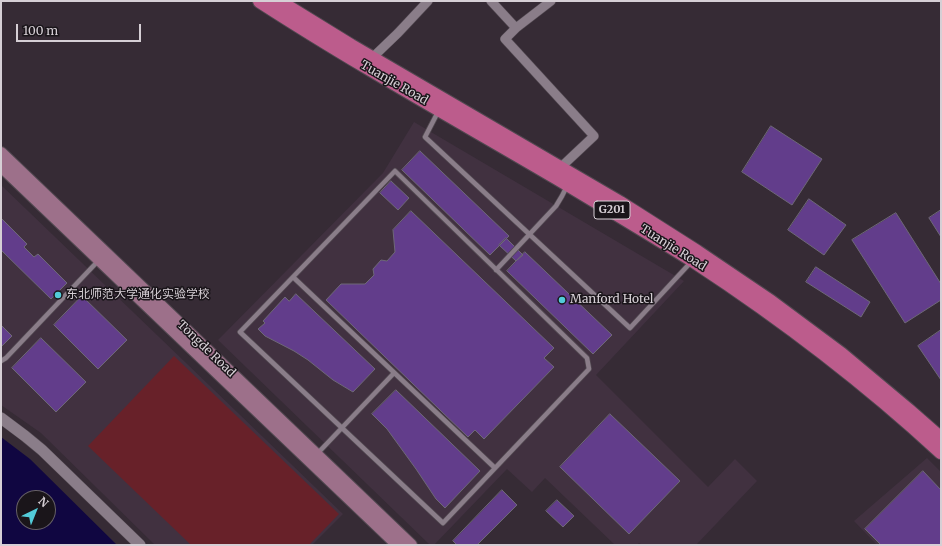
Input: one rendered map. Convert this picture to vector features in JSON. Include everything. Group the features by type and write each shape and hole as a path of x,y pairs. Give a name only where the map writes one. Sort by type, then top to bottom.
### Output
{"highway":[{"name":"Tuanjie Road","path":"260,1 353,59 568,184 693,261 765,310 835,362 902,417 941,452"},
{"name":"Tuanjie Road","path":"278,1 678,239 771,302 841,354 941,438"}],"main road":[{"name":"Tongde Road","path":"1,153 412,545"},
{"name":"Tongde Road","path":"1,166 398,545"}],"street":[{"path":"372,58 428,1"},
{"path":"491,1 516,28"},
{"path":"551,1 516,28 505,39 594,136 560,168"},
{"path":"1,418 42,450 140,545"}],"lane":[{"path":"439,109 425,137 630,328 693,261"},
{"path":"394,171 587,358 589,369 443,523 240,332 293,277 394,171"},
{"path":"496,270 556,206 568,184"},
{"path":"1,361 6,358 100,260"},
{"path":"293,277 495,468"},
{"path":"317,455 394,373"}],"shaded area":[{"path":"414,122 684,281 596,375 708,487 735,459 757,481 696,545 642,545 639,543 637,545 615,545 545,478 532,492 507,469 434,545 430,545 218,340 383,173"},
{"name":"东北师范大学通化实验学校","path":"1,185 343,514 312,545 155,545 41,433 1,405"},
{"path":"174,356 339,514 309,545 191,545 88,446"},
{"path":"1,437 30,459 117,545 1,545"},
{"path":"927,458 941,472 941,545 877,545 854,521"}],"building":[{"path":"771,126 822,159 792,205 742,172"},
{"path":"420,151 509,236 490,255 402,170"},
{"path":"391,181 409,198 398,210 380,193"},
{"path":"809,199 846,225 824,255 788,230"},
{"path":"941,210 941,237 929,218"},
{"path":"411,211 554,348 544,358 554,367 484,439 475,430 468,437 326,300 341,284 365,284 374,275 373,269 381,260 387,261 395,252 393,230"},
{"path":"896,213 941,284 941,300 905,323 852,240"},
{"path":"1,218 27,244 24,247 34,257 38,254 67,283 51,299 1,250"},
{"path":"506,238 523,255 516,261 499,245"},
{"path":"525,252 612,335 593,354 507,271"},
{"path":"816,267 870,302 861,317 806,282"},
{"path":"296,294 375,369 353,392 333,380 294,351 265,336 258,329 265,323 263,321 285,297 289,301"},
{"path":"82,296 127,340 98,369 54,325"},
{"path":"1,325 12,336 1,347"},
{"path":"941,330 941,380 918,346"},
{"path":"41,338 86,382 56,412 12,368"},
{"path":"396,390 480,471 445,508 436,499 387,429 372,414"},
{"path":"610,414 680,481 629,534 560,467"},
{"path":"923,471 941,490 941,545 881,545 865,529"},
{"path":"502,490 517,505 477,545 457,545 453,541"},
{"path":"557,500 574,516 563,527 546,511"}],"place":[{"name":"东北师范大学通化实验学校","path":"58,295"},
{"name":"Manford Hotel","path":"562,300"}]}
